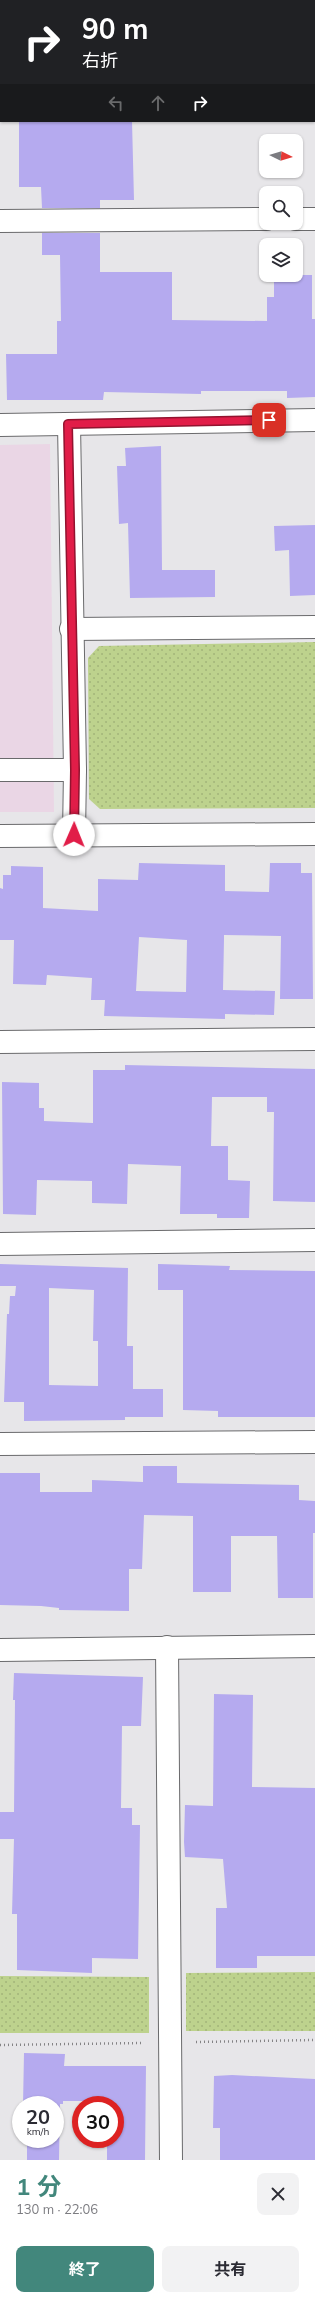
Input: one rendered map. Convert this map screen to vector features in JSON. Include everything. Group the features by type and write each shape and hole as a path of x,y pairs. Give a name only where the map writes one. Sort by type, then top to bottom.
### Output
{"street":[{"path":"303,219 315,219"},
{"path":"0,221 259,220"},
{"path":"0,425 315,420"},
{"path":"68,424 75,770 74,835"},
{"path":"71,629 315,627"},
{"path":"0,770 75,770"},
{"path":"0,836 315,834"},
{"path":"0,1042 315,1040"},
{"path":"0,1244 315,1240"},
{"path":"0,1444 315,1442"},
{"path":"0,1650 315,1646"},
{"path":"167,1647 171,2160"}],"shaded area":[{"path":"50,444 54,812 0,812 0,445"}],"green space":[{"path":"315,642 315,808 100,809 89,799 88,658 99,646"},
{"path":"315,1972 315,2031 186,2031 186,1973"},
{"path":"0,1976 149,1977 149,2033 0,2033"}],"building":[{"path":"19,122 132,122 134,200 100,200 100,208 42,208 41,187 19,187"},
{"path":"42,233 100,233 100,272 172,272 172,320 267,321 267,297 274,297 274,282 303,282 303,275 312,275 312,319 315,319 315,397 287,398 287,391 201,391 201,394 104,392 103,400 7,400 6,354 57,354 57,321 61,321 60,255 42,255"},
{"path":"161,446 162,570 215,570 215,597 130,598 128,523 119,524 117,466 126,466 125,448"},
{"path":"315,525 315,595 290,596 289,550 275,551 274,526"},
{"path":"139,863 225,865 225,891 269,892 270,863 301,863 301,873 312,873 313,999 280,999 281,936 224,935 223,990 275,991 274,1015 225,1014 225,1019 104,1016 105,1000 91,1000 92,978 47,975 46,985 13,984 14,940 0,940 0,888 3,889 3,875 11,875 11,866 43,867 43,908 98,911 98,879 138,880","holes":["139,937 187,940 186,992 136,991"]},
{"path":"125,1065 315,1069 315,1202 273,1201 274,1112 267,1112 267,1097 212,1097 211,1146 228,1146 228,1180 250,1181 249,1218 217,1218 217,1214 180,1214 181,1166 128,1164 127,1204 92,1203 92,1181 37,1180 36,1215 3,1214 2,1082 39,1083 39,1108 44,1108 44,1121 93,1123 93,1070 125,1070"},
{"path":"0,1264 128,1268 127,1346 133,1346 133,1389 163,1389 163,1417 125,1417 125,1420 24,1421 24,1402 4,1402 7,1314 9,1314 10,1296 15,1296 16,1286 0,1286","holes":["49,1288 94,1290 93,1341 98,1341 98,1386 49,1385"]},
{"path":"158,1264 230,1266 229,1270 315,1271 315,1417 218,1417 218,1411 183,1410 183,1290 158,1290"},
{"path":"143,1466 177,1466 177,1483 299,1485 299,1500 315,1501 315,1533 313,1533 313,1598 278,1598 277,1536 231,1536 231,1592 193,1592 193,1516 144,1515 142,1569 129,1569 129,1611 59,1610 59,1608 41,1606 0,1605 0,1473 40,1473 40,1492 92,1492 92,1480 143,1482"},
{"path":"14,1673 143,1677 141,1726 122,1726 121,1808 132,1808 132,1825 140,1825 138,1959 92,1958 92,1973 17,1970 17,1914 12,1914 14,1839 0,1839 0,1812 14,1812"},
{"path":"214,1694 253,1695 252,1787 315,1788 315,1956 257,1956 257,1968 216,1968 216,1908 227,1908 223,1859 185,1857 184,1842 185,1805 213,1806"},
{"path":"24,2053 65,2054 64,2066 146,2066 145,2160 107,2160 107,2148 124,2148 124,2096 72,2096 72,2101 64,2101 64,2096 23,2096"},
{"path":"232,2075 315,2079 315,2160 220,2160 220,2128 213,2128 214,2076"},
{"path":"27,2148 59,2148 59,2160 27,2160"}],"route":[{"path":"74,835 75,770 68,424 269,420"}]}
